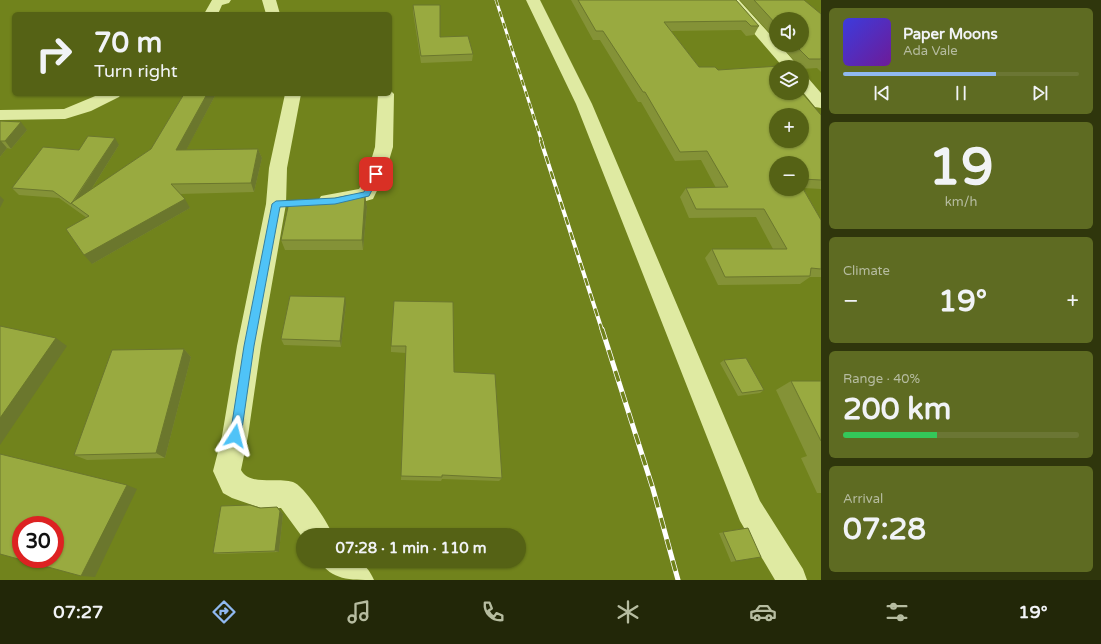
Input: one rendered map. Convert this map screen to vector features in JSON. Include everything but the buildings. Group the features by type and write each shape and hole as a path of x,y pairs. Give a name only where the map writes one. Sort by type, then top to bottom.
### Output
{"street":[{"path":"212,12 217,2 224,0"},
{"path":"269,0 272,12"},
{"path":"533,0 584,104 750,511 792,580"},
{"path":"732,0 785,60"},
{"path":"809,89 821,103"},
{"path":"0,115 65,114 109,96"},
{"path":"293,96 278,168 284,204 249,346 235,436 227,471 233,483 247,490 264,495 287,494 314,528"},
{"path":"313,202 335,201 366,194 376,174 384,147 386,96"},
{"path":"344,568 359,580"}],"railway":[{"path":"496,0 542,142"},
{"path":"541,141 602,330"},
{"path":"602,329 653,489 678,580"}],"route":[{"path":"235,436 249,346 276,204 335,201 354,198 366,194 376,174"}]}
